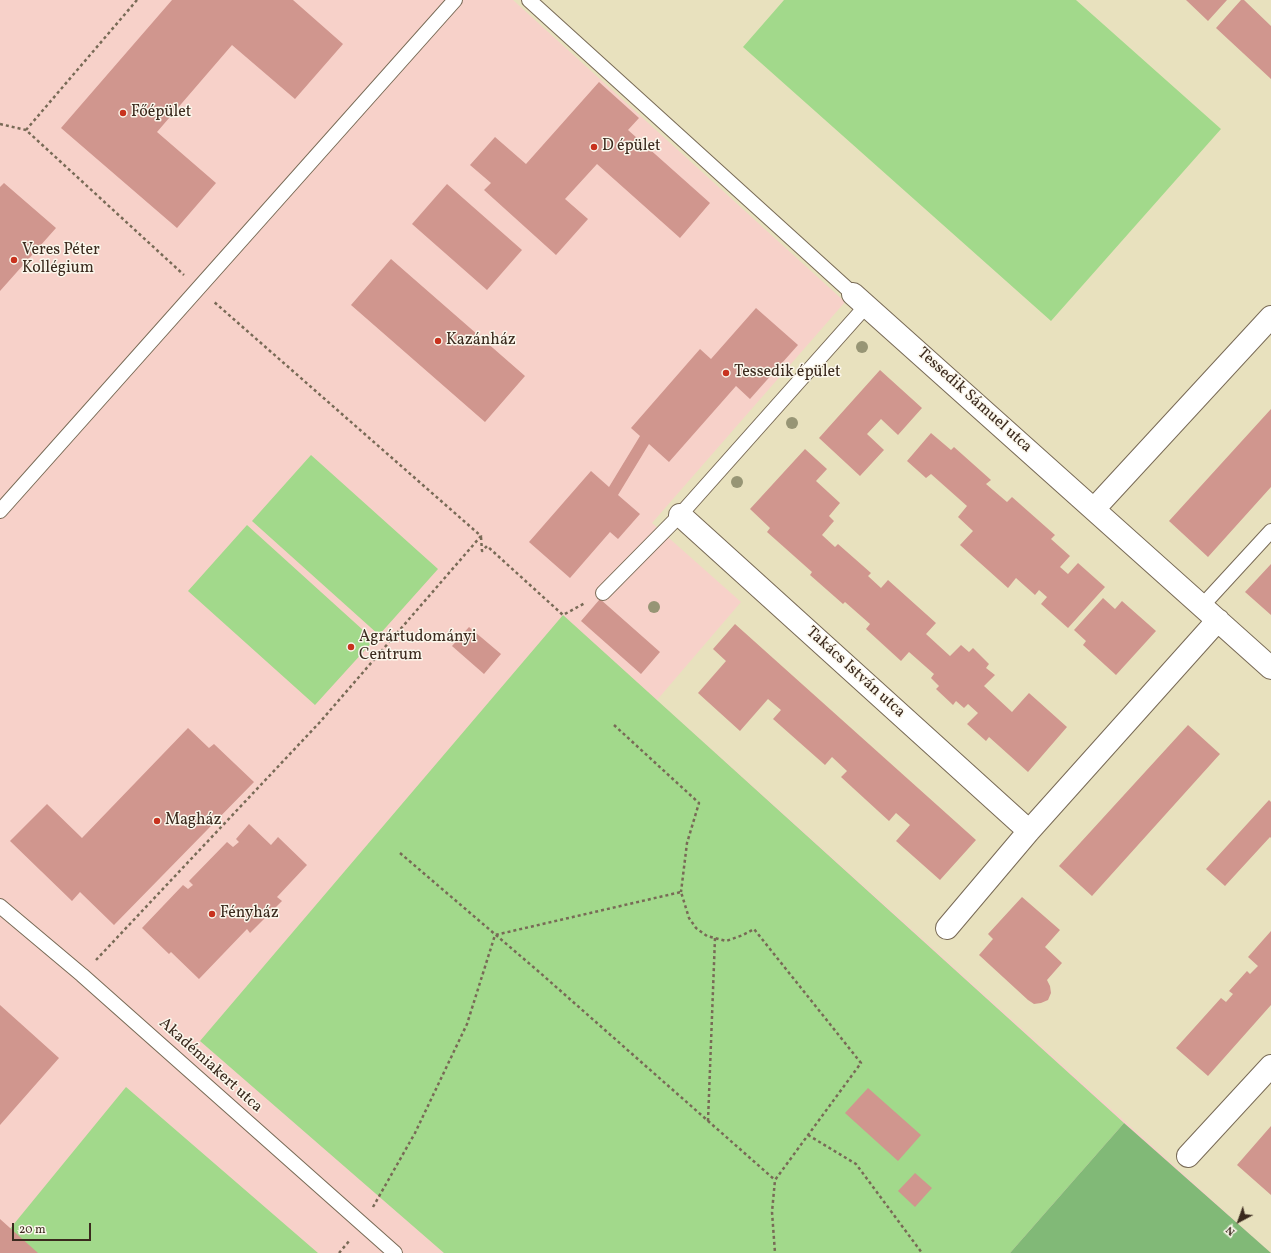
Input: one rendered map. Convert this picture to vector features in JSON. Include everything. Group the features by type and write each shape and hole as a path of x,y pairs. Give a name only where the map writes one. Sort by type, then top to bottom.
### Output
{"street":[{"name":"Tessedik Sámuel utca","path":"859,300 1271,668"},
{"path":"1094,509 1271,316"},
{"name":"Takács István utca","path":"680,515 1029,831"},
{"path":"947,928 1210,613"},
{"path":"1188,1156 1271,1066"}],"lane":[{"path":"0,511 455,0"},
{"path":"529,0 859,300 680,515 603,593"},
{"path":"1210,613 1271,531"},
{"name":"Akadémiakert utca","path":"0,906 82,975 395,1253"}],"path":[{"path":"26,130 137,0"},
{"path":"0,124 26,130 198,288 481,536 482,552 487,546 562,615 603,593"},
{"path":"82,975 320,722 481,536"},
{"path":"614,725 699,803 687,843 681,892 689,918 696,928 707,936 726,941 754,929 861,1063 775,1180 772,1212 775,1253"},
{"path":"400,853 775,1180"},
{"path":"495,935 681,892"},
{"path":"363,1225 415,1133 467,1024 495,935"},
{"path":"708,1121 715,938"},
{"path":"808,1135 856,1164 922,1253"}],"shaded area":[{"name":"Agrártudományi Centrum","path":"0,0 513,0 845,302 652,523 741,602 657,700 1271,1253 0,1253"}],"green space":[{"path":"784,0 1076,0 1221,129 1051,321 743,47"},
{"path":"311,455 438,569 379,635 252,521"},
{"path":"247,525 374,640 315,705 188,591"},
{"path":"563,615 1124,1123 1010,1253 444,1253 200,1041"},
{"path":"126,1087 318,1253 0,1253 0,1241"},
{"path":"1124,1123 1271,1253 1010,1253"}],"building":[{"name":"Főépület","path":"172,0 293,0 343,44 295,99 232,45 157,132 216,183 177,228 61,128"},
{"path":"1186,0 1227,0 1208,21"},
{"path":"1241,0 1244,0 1271,26 1271,79 1216,28"},
{"name":"D épület","path":"599,82 639,118 628,130 710,203 680,238 597,164 565,199 588,219 556,255 484,190 491,183 470,165 495,137 526,164"},
{"name":"Veres Péter Kollégium","path":"4,183 56,228 0,291 0,187"},
{"path":"447,184 522,250 487,290 412,224"},
{"name":"Kazánház","path":"391,259 525,376 485,422 351,305"},
{"path":"756,308 798,345 750,399 736,386 669,462 649,444 618,495 640,514 618,539 610,532 570,578 529,542 591,471 609,487 640,436 631,428 700,349 711,359"},
{"path":"880,370 922,408 898,435 881,419 867,434 884,450 860,476 819,438"},
{"path":"1271,409 1271,487 1208,557 1169,521"},
{"path":"931,433 951,450 954,447 991,480 986,484 1007,502 1012,497 1055,535 1051,539 1070,556 1060,567 1068,574 1078,563 1105,587 1068,628 1041,604 1047,597 1039,590 1035,595 1016,578 1008,588 960,545 973,531 958,517 967,506 931,474 926,478 907,461"},
{"path":"805,449 827,469 816,481 840,503 829,516 834,521 822,535 835,547 838,544 871,573 868,576 881,588 888,580 936,623 926,634 950,656 961,645 969,652 973,648 989,664 986,668 995,675 984,686 1012,712 1029,693 1067,727 1028,772 989,737 986,741 967,724 978,713 968,704 964,708 956,701 953,705 936,689 939,686 931,678 934,674 909,652 901,661 866,629 870,624 845,602 843,604 810,575 812,572 767,532 770,528 750,509"},
{"path":"1271,564 1271,615 1245,592"},
{"path":"1103,598 1115,609 1122,601 1156,631 1116,675 1083,645 1086,641 1074,630"},
{"path":"600,599 660,652 641,674 581,621"},
{"path":"735,624 976,840 940,880 896,841 910,825 896,813 889,821 841,777 847,771 832,757 825,765 773,719 781,710 768,699 740,731 698,693 726,661 713,649"},
{"path":"469,627 501,654 484,674 452,646"},
{"path":"1188,725 1220,754 1092,896 1059,866"},
{"name":"Magház","path":"188,728 209,748 214,744 254,782 114,925 80,892 72,901 10,841 47,804 82,838"},
{"path":"1269,800 1271,802 1271,838 1270,837 1225,886 1206,869"},
{"name":"Fényház","path":"249,824 271,845 278,837 307,865 277,897 282,901 250,933 247,929 199,979 171,952 169,954 142,928 183,885 188,889 193,885 189,881 227,842 233,847 239,842 236,839"},
{"path":"1022,897 1060,930 1045,947 1062,963 1047,980 1051,993 1048,1000 1041,1003 1034,1004 1028,1000 979,955 993,939 988,934"},
{"path":"1271,931 1271,1005 1208,1076 1176,1048 1221,998 1226,1002 1233,994 1229,991 1247,971 1250,974 1258,966 1248,957"},
{"path":"0,1005 59,1058 0,1125"},
{"path":"868,1088 921,1135 898,1161 845,1113"},
{"path":"1271,1126 1271,1195 1237,1165"},
{"path":"915,1173 932,1188 915,1207 898,1191"},
{"path":"0,1219 38,1253 0,1253"}],"place":[{"name":"Főépület","path":"123,113"},
{"name":"D épület","path":"594,147"},
{"name":"Veres Péter Kollégium","path":"14,260"},
{"name":"Kazánház","path":"438,341"},
{"name":"Tessedik épület","path":"726,373"},
{"name":"Agrártudományi Centrum","path":"351,647"},
{"name":"Magház","path":"157,821"},
{"name":"Fényház","path":"212,914"}]}
